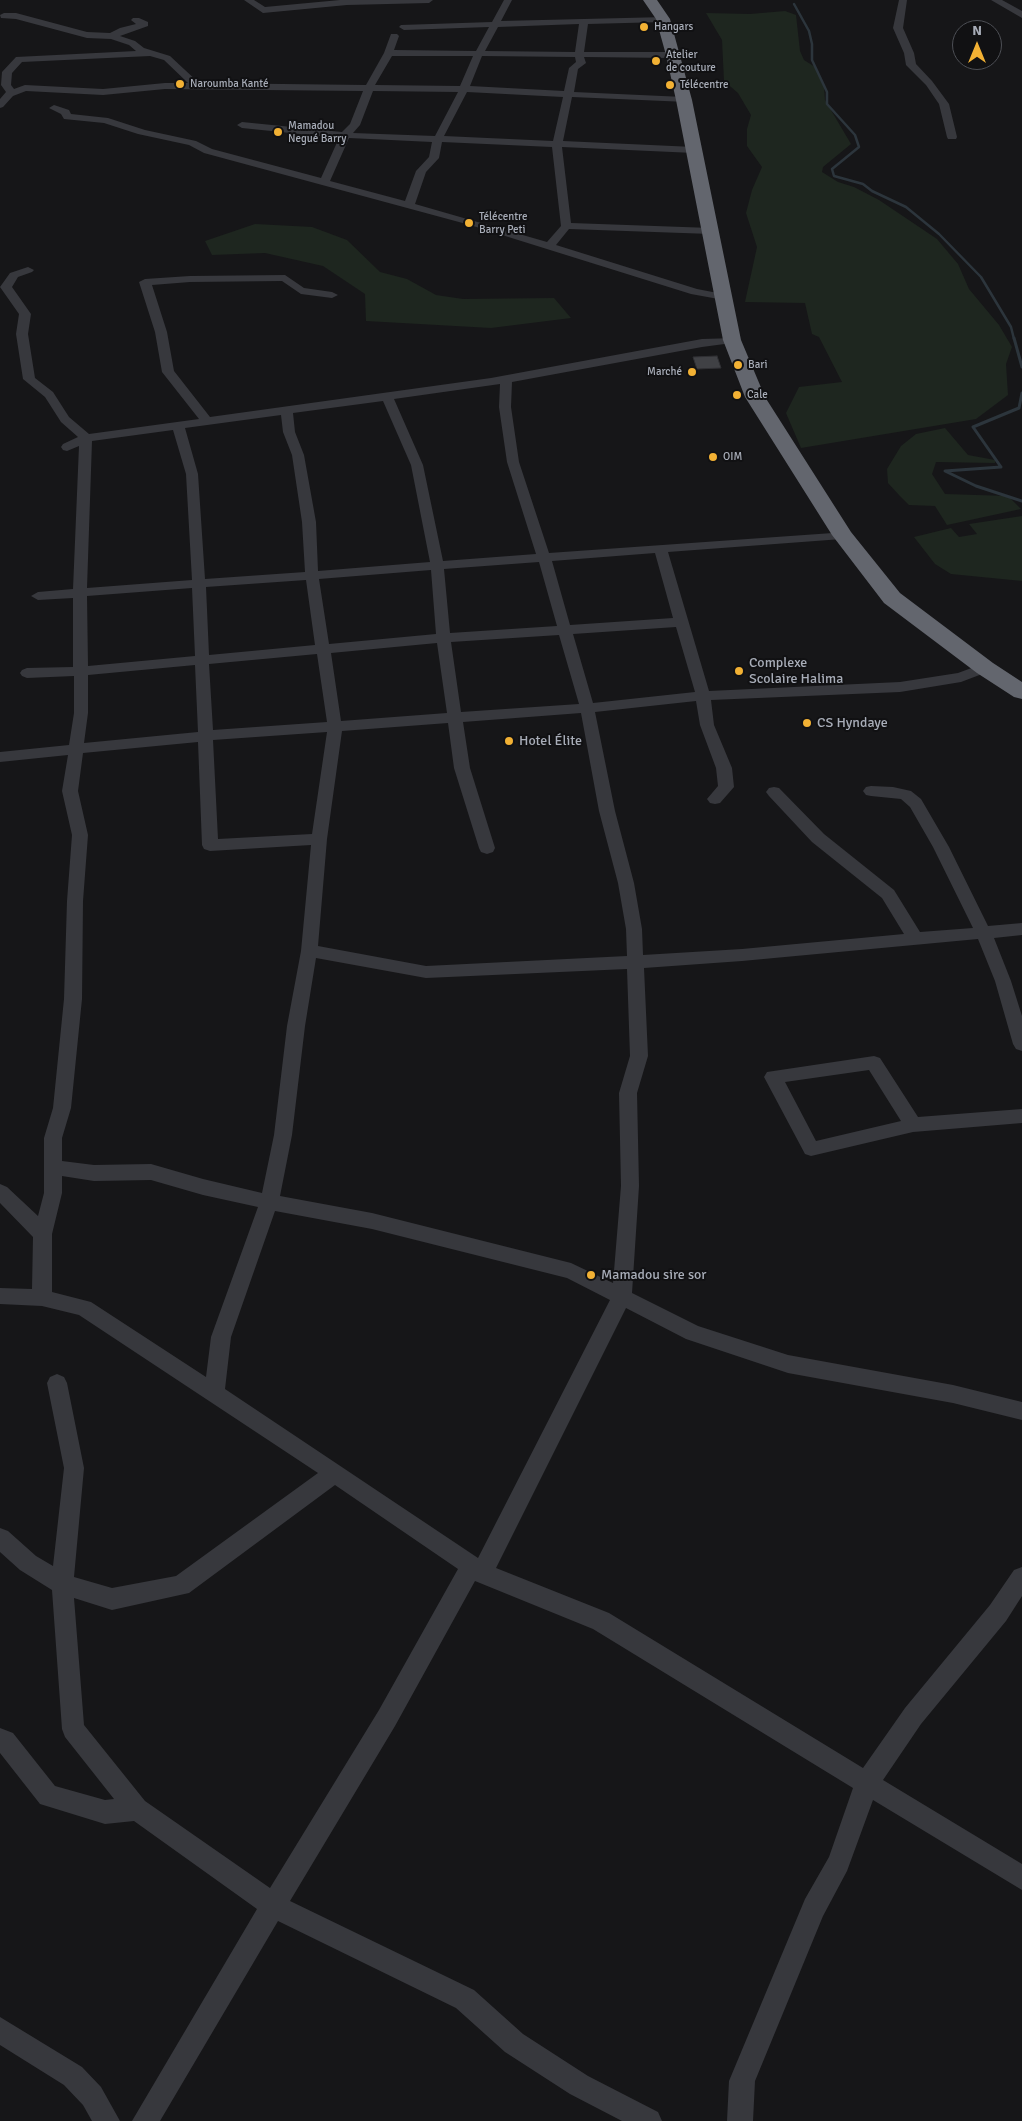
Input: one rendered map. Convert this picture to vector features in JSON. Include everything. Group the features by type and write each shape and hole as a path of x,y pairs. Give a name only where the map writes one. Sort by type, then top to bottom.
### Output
{"highway":[{"path":"650,0 662,19 673,55 684,100 732,340 755,397 842,535 892,598 985,668 1022,692"}],"street":[{"path":"248,0 263,10 347,2 429,0"},
{"path":"409,205 421,171 434,158 438,139 464,89 478,55 508,0"},
{"path":"903,0 898,28 909,53 911,65 929,83 944,104 952,137"},
{"path":"997,1 1022,3"},
{"path":"997,1 1022,15"},
{"path":"4,16 16,16 87,35 112,36 132,43 141,50 167,58 196,86"},
{"path":"44,17 55,24 53,26"},
{"path":"404,27 662,19"},
{"path":"112,36 123,30 145,24 136,20"},
{"path":"550,246 566,226 557,144 574,68 581,64 579,55 584,22"},
{"path":"324,182 345,135 355,125 369,88 388,53 394,36"},
{"path":"123,54 132,43"},
{"path":"0,105 9,89 6,72 19,59 151,53"},
{"path":"388,53 673,55"},
{"path":"9,89 103,92 165,86 464,89 684,100"},
{"path":"54,108 66,112 67,117 105,120 142,132 192,142 208,152 409,205 550,246 694,292 724,298"},
{"path":"242,125 345,135 694,150"},
{"path":"566,226 656,231 711,231"},
{"path":"28,270 14,275 6,287 25,314 22,334 28,379 49,395 65,420 80,430 86,438 80,593 81,713 70,791 80,835 75,901 73,999 62,1108 53,1138 55,1167 53,1193 43,1234 42,1298"},
{"path":"207,421 168,372 161,332 146,282 285,278 301,291 332,295"},
{"path":"67,448 86,438 506,379 702,343 732,340"},
{"path":"145,2121 476,1570 622,1297 630,1186 628,1093 639,1056 634,929 626,882 607,811 587,708 544,557 513,462 505,407 506,379"},
{"path":"387,396 418,465 437,564 443,638 462,768 487,848"},
{"path":"214,1393 221,1338 269,1202 283,1135 296,1026 309,951 319,840 335,728 312,576 309,522 298,455 289,432 287,410"},
{"path":"178,425 192,474 199,585 210,845 319,840"},
{"path":"38,596 312,576 437,564 842,535"},
{"path":"660,549 704,696 707,725 724,768 726,787 715,799"},
{"path":"27,673 81,671 443,638 681,622"},
{"path":"0,756 76,747 204,736 335,728 587,708 704,696 900,687 961,677 985,668"},
{"path":"871,791 906,795 916,803 983,932 1003,981 1022,1044"},
{"path":"774,792 818,838 888,894 915,938"},
{"path":"309,951 426,972 562,967 742,955 1022,929"},
{"path":"912,1125 874,1063 773,1077 811,1149 912,1125 1022,1116"},
{"path":"55,1167 94,1173 151,1172 203,1188 372,1221 572,1272 693,1333 788,1364 953,1394 1022,1411"},
{"path":"0,1192 43,1234"},
{"path":"0,1296 42,1298 84,1308 334,1472 476,1570 601,1621 1022,1878"},
{"path":"56,1383 74,1468 62,1584 73,1728 137,1809 274,1906 465,1999 514,2043 579,2085 649,2121"},
{"path":"0,1538 28,1563 62,1584 112,1599 181,1586 334,1472"},
{"path":"740,2121 742,2081 814,1908 839,1863 867,1783 913,1716 998,1613 1022,1577"},
{"path":"0,1740 5,1741 48,1796 105,1812 137,1809"},
{"path":"0,2030 74,2076 92,2096 107,2121"}],"shaded area":[{"path":"785,11 796,15 800,51 804,60 815,67 824,87 825,100 851,144 823,167 822,172 838,182 854,187 879,200 937,239 958,264 969,289 999,325 1012,347 1006,364 1008,395 976,419 801,448 786,413 799,387 842,382 819,337 812,334 805,303 745,302 757,247 746,213 752,190 762,167 747,146 747,129 751,115 738,93 724,81 722,40 706,13 750,14"},
{"path":"255,224 312,227 347,240 380,272 407,279 436,295 463,299 554,298 571,318 491,328 366,321 365,294 323,266 265,253 212,255 205,241"},
{"path":"945,428 968,455 995,460 995,463 936,462 932,474 945,494 1008,496 1021,509 947,525 935,506 909,505 899,495 888,483 887,469 901,446 916,434"},
{"path":"1022,516 1022,581 951,574 935,564 914,537 951,528 959,537 977,534 969,524"}],"building":[{"path":"717,356 721,368 697,369 693,357"}],"waterway":[{"path":"794,4 809,31 812,44 812,60 827,92 827,104 855,135 859,147 832,169 834,176 863,184 872,191 906,207 939,234 981,277 1011,327 1014,339"},
{"path":"1014,338 1022,367"},
{"path":"1022,393 1019,408 973,427 1001,467 945,471 976,486 1022,501"}],"place":[{"name":"Hangars","path":"644,27"},
{"name":"Atelier de couture","path":"656,61"},
{"name":"Naroumba Kanté","path":"180,84"},
{"name":"Télécentre","path":"670,85"},
{"name":"Mamadou Negué Barry","path":"278,132"},
{"name":"Télécentre Barry Peti","path":"469,223"},
{"name":"Bari","path":"738,365"},
{"name":"Marché","path":"692,372"},
{"name":"Cale","path":"737,395"},
{"name":"OIM","path":"713,457"},
{"name":"Complexe Scolaire Halima","path":"739,671"},
{"name":"CS Hyndaye","path":"807,723"},
{"name":"Hotel Élite","path":"509,741"},
{"name":"Mamadou sire sor","path":"591,1275"}]}
